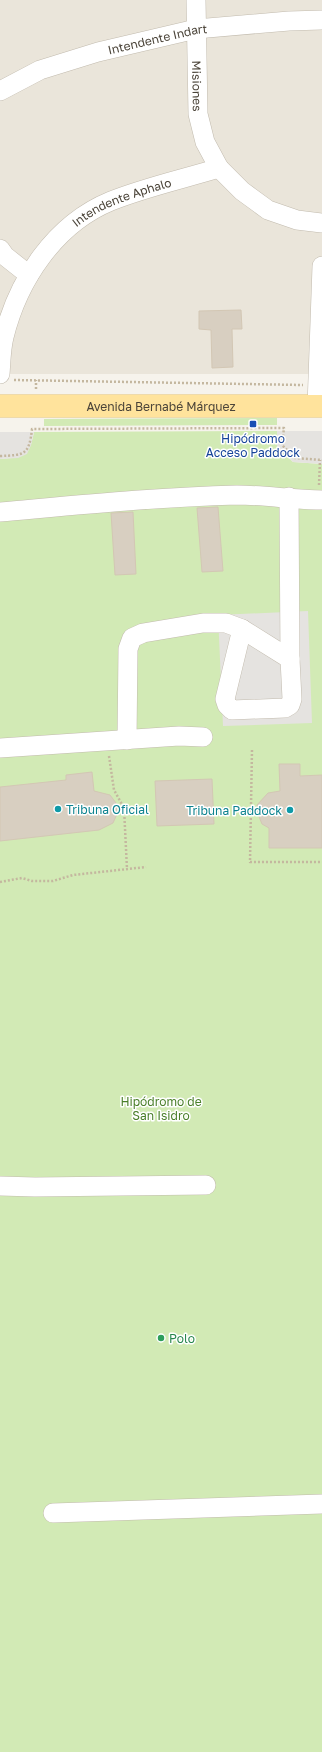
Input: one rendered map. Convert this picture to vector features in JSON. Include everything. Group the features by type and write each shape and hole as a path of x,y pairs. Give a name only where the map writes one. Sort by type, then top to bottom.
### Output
{"main road":[{"name":"Avenida Bernabé Márquez","path":"0,406 319,399"}],"street":[{"name":"Misiones","path":"196,0 198,114 205,142 219,168"},
{"name":"Intendente Indart","path":"0,91 40,70 98,52 196,29 289,21 322,20"},
{"path":"219,168 242,191 268,210 297,220 322,223"},
{"name":"Intendente Aphalo","path":"4,377 4,338 14,306 29,276 51,245 78,219 111,202 219,168"},
{"path":"0,248 5,256 29,276"},
{"path":"319,399 322,266"},
{"path":"0,512 158,498 245,495 320,500"},
{"path":"242,629 225,699 227,705 232,710 285,708 290,705 292,699 290,659 289,497"},
{"path":"127,740 128,649 132,638 143,633 203,623 226,623 242,629 290,659"},
{"path":"0,748 179,736 203,737"},
{"path":"0,1186 206,1185"},
{"path":"53,1513 322,1504"}],"path":[{"path":"4,377 319,399"},
{"path":"0,456 18,455 26,452 30,445 32,429 284,428 282,446 295,458 321,460 320,500"},
{"path":"106,742 114,790 124,808 127,869"},
{"path":"252,750 250,862 322,862"},
{"path":"0,882 22,878 32,881 53,881 73,875 146,867"}],"shaded area":[{"path":"0,0 322,0 322,374 0,374"},
{"path":"277,431 322,431 322,464 293,462 277,446"},
{"path":"0,432 34,432 27,454 18,458 0,459"},
{"path":"308,611 312,723 223,726 218,615"}],"green space":[{"path":"277,418 277,425 44,426 44,419"},
{"name":"Hipódromo de San Isidro","path":"277,431 277,446 293,462 322,464 322,1752 0,1752 0,459 15,458 24,454 30,447 34,432"}],"building":[{"path":"241,310 242,329 232,329 233,367 212,368 211,330 199,329 199,311"},
{"path":"218,507 223,571 202,572 197,508"},
{"path":"133,512 136,574 115,575 111,513"},
{"name":"Tribuna Paddock","path":"279,764 300,764 300,776 322,775 322,848 269,848 269,828 262,824 258,814 257,805 268,793 280,791"},
{"name":"Tribuna Oficial","path":"92,772 94,791 110,795 116,803 117,814 113,823 99,830 0,841 0,787 66,780 66,775"},
{"path":"212,779 214,824 157,826 155,781"}],"place":[{"name":"Hipódromo Acceso Paddock","path":"253,424"},
{"name":"Tribuna Oficial","path":"58,809"},
{"name":"Tribuna Paddock","path":"290,810"},
{"name":"Polo","path":"161,1338"}]}
